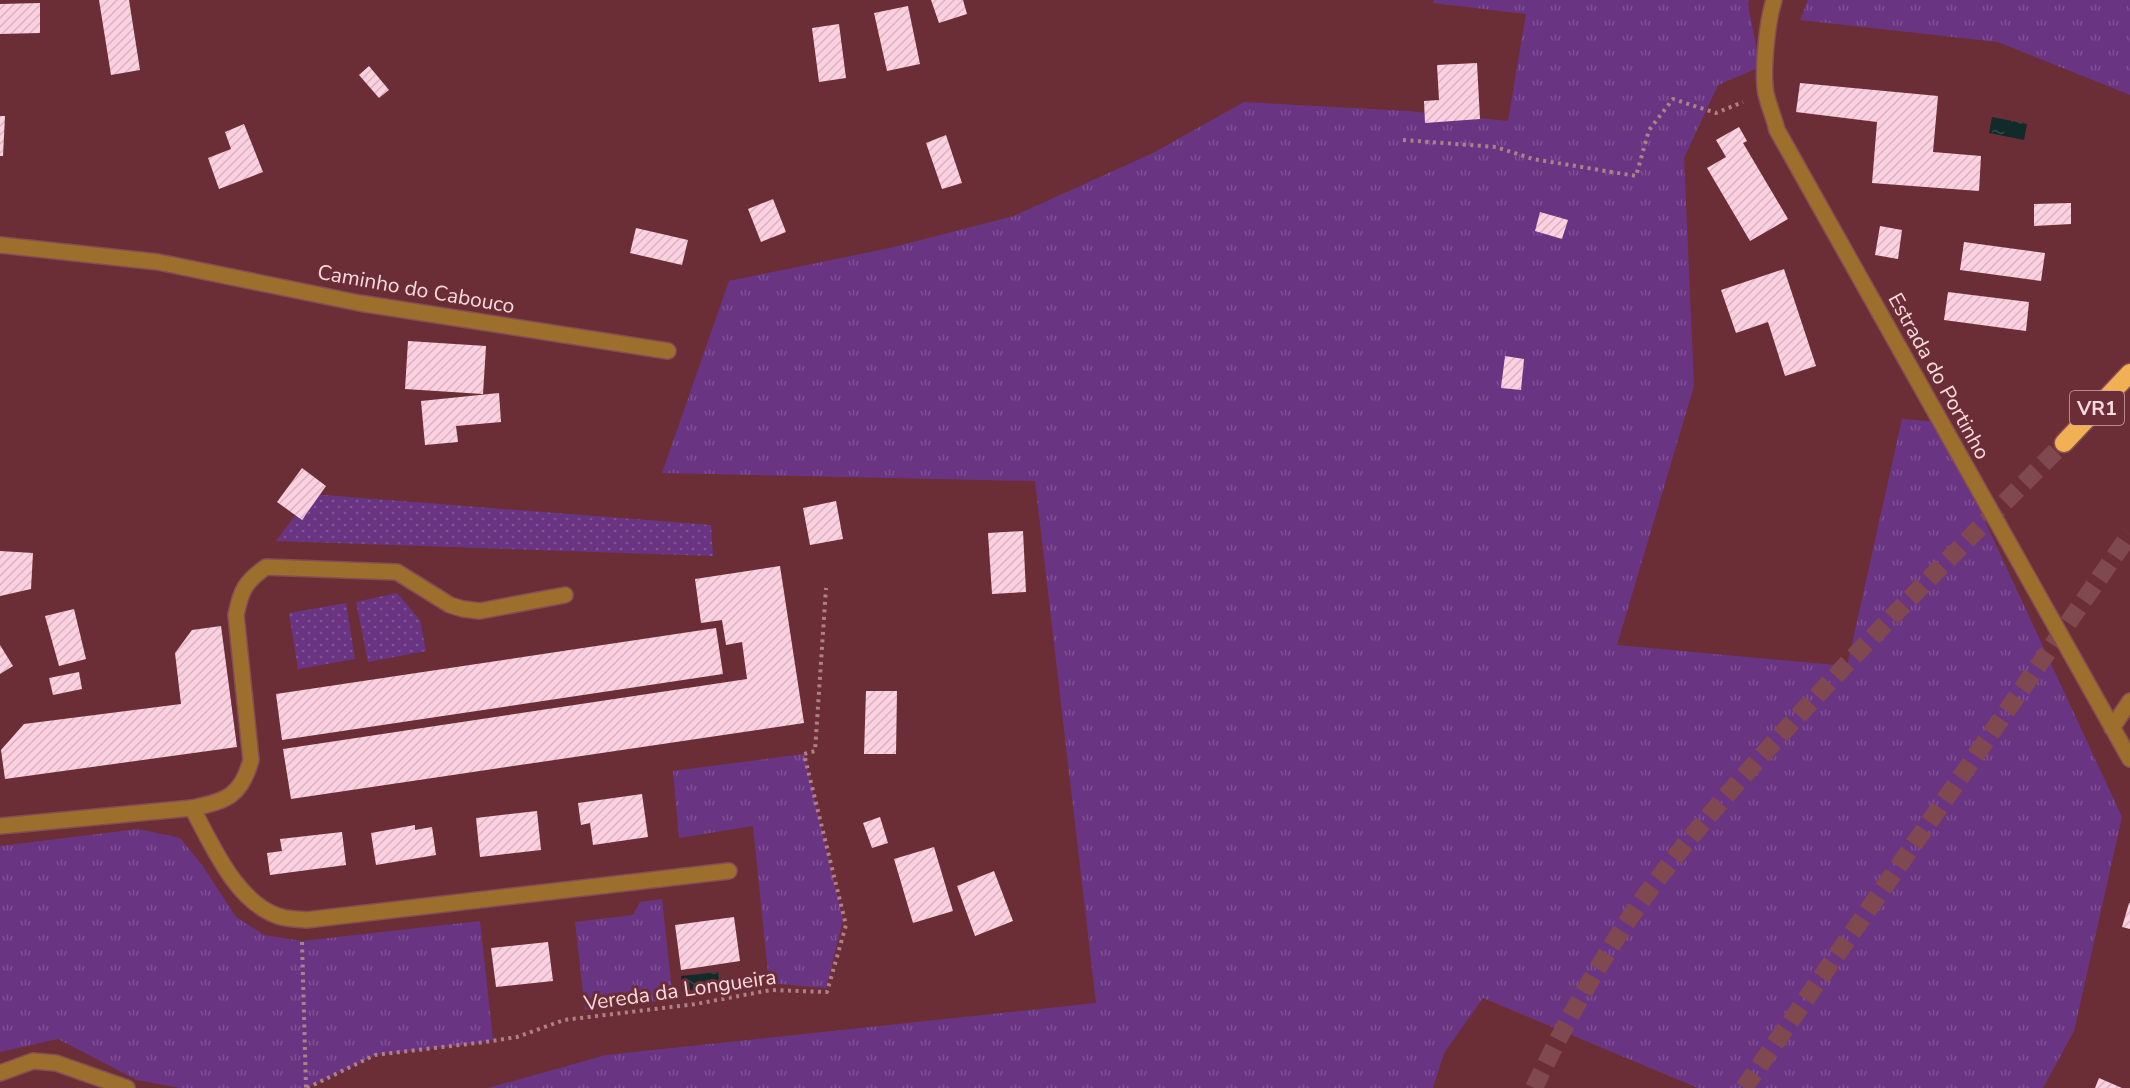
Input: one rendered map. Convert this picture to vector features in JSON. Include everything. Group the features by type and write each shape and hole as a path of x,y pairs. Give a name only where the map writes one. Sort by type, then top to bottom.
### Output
{"highway":[{"name":"VR1","path":"2064,443 2130,374"}],"street":[{"name":"Estrada do Portinho","path":"1774,0 1769,22 1765,73 1766,93 1777,130 2130,759"},
{"name":"Caminho do Cabouco","path":"0,245 158,261 359,303 668,351"},
{"path":"0,826 192,808 210,804 231,795 245,780 251,760 236,615 240,594 251,578 266,567 397,572 450,605 480,611 565,595"},
{"path":"2112,728 2130,701"},
{"path":"192,808 227,872 242,891 259,906 278,916 296,919 306,920 729,871"},
{"path":"0,1073 33,1061 57,1063 127,1088"}],"path":[{"path":"1403,140 1496,147 1533,159 1635,176 1649,130 1673,99 1716,113 1766,93"},
{"name":"Vereda da Longueira","path":"302,941 307,1088 375,1055 485,1042 517,1036 564,1020 696,1004 771,990 827,992 846,925 804,754 815,751 826,588"}],"green space":[{"path":"1434,0 1749,0 1760,67 1718,85 1684,158 1694,386 1617,645 1847,666 1902,419 1939,422 2122,817 2074,1031 2043,1088 1698,1088 1483,998 1444,1053 1433,1088 488,1088 606,1055 1096,1003 1035,481 662,473 729,281 890,248 1014,216 1153,153 1244,102 1408,111 1508,121 1526,14 1433,3"},
{"path":"1808,0 2130,0 2130,95 1998,42 1800,20"},
{"path":"311,494 711,525 713,556 276,541"},
{"path":"397,593 420,620 426,651 368,662 356,602"},
{"path":"346,603 355,659 298,669 289,613"},
{"path":"804,754 843,920 826,988 769,983 753,826 679,838 673,771"},
{"path":"138,829 180,838 202,865 236,917 264,935 302,941 480,921 493,1040 375,1055 307,1088 180,1088 137,1080 58,1039 0,1052 0,846"},
{"path":"662,899 673,1000 585,1010 575,922 633,915 640,902"}],"water":[{"path":"1992,117 2027,124 2024,140 1989,133"},
{"path":"718,972 720,987 682,991 681,976"}],"building":[{"path":"99,0 129,0 140,70 111,75"},
{"path":"931,0 963,0 967,14 939,23"},
{"path":"40,3 40,33 0,34 0,4"},
{"path":"908,6 920,64 887,71 874,13"},
{"path":"839,24 846,78 819,82 812,28"},
{"path":"1477,63 1480,119 1425,123 1424,101 1439,100 1437,65"},
{"path":"369,66 389,90 379,98 359,75"},
{"path":"1800,83 1938,96 1933,152 1981,156 1979,191 1872,183 1877,122 1796,112"},
{"path":"0,116 5,116 3,156 0,156"},
{"path":"244,124 263,172 219,189 208,158 231,149 225,132"},
{"path":"1739,127 1747,141 1743,143 1788,219 1750,241 1707,168 1726,157 1716,140"},
{"path":"946,135 962,183 942,189 926,143"},
{"path":"773,199 786,232 761,242 748,209"},
{"path":"2071,203 2071,224 2034,226 2034,204"},
{"path":"1540,212 1568,220 1562,239 1535,231"},
{"path":"1880,226 1902,230 1898,259 1875,255"},
{"path":"636,228 688,240 682,265 630,253"},
{"path":"1964,242 2045,253 2041,281 1960,270"},
{"path":"1784,269 1816,366 1785,376 1768,322 1736,333 1721,290"},
{"path":"1948,292 2029,302 2026,331 1944,320"},
{"path":"408,341 486,346 483,394 405,389"},
{"path":"1505,356 1524,359 1521,390 1501,388"},
{"path":"499,393 501,422 456,426 458,442 425,445 421,401"},
{"path":"302,468 326,486 302,520 277,502"},
{"path":"836,501 843,539 810,545 803,508"},
{"path":"1023,531 1026,592 992,594 988,533"},
{"path":"0,551 33,553 31,589 0,596"},
{"path":"780,566 804,723 291,799 283,749 747,679 742,642 726,645 722,620 701,623 695,579"},
{"path":"74,609 86,659 59,666 45,616"},
{"path":"221,626 237,747 5,779 1,750 24,724 181,704 175,653 192,630"},
{"path":"716,628 723,674 282,740 276,694"},
{"path":"0,645 13,666 0,674"},
{"path":"79,672 82,689 53,695 49,678"},
{"path":"866,691 897,691 896,754 864,754"},
{"path":"642,794 648,837 593,845 590,823 581,825 578,803"},
{"path":"537,811 541,850 480,857 476,818"},
{"path":"880,817 888,843 872,848 863,823"},
{"path":"415,825 415,830 432,827 436,855 376,865 371,833"},
{"path":"342,832 346,865 270,875 267,853 282,851 280,839"},
{"path":"934,847 953,911 913,923 894,859"},
{"path":"994,871 1013,921 975,936 957,886"},
{"path":"2130,903 2130,929 2122,927"},
{"path":"734,917 740,961 681,970 675,925"},
{"path":"548,942 553,981 496,987 491,948"},
{"path":"2099,1078 2122,1088 2095,1088"}],"tunnel":[{"path":"1534,1088 1599,965 1645,896 1681,849 1830,681 2064,443"},
{"path":"1744,1088 2130,534"}]}
